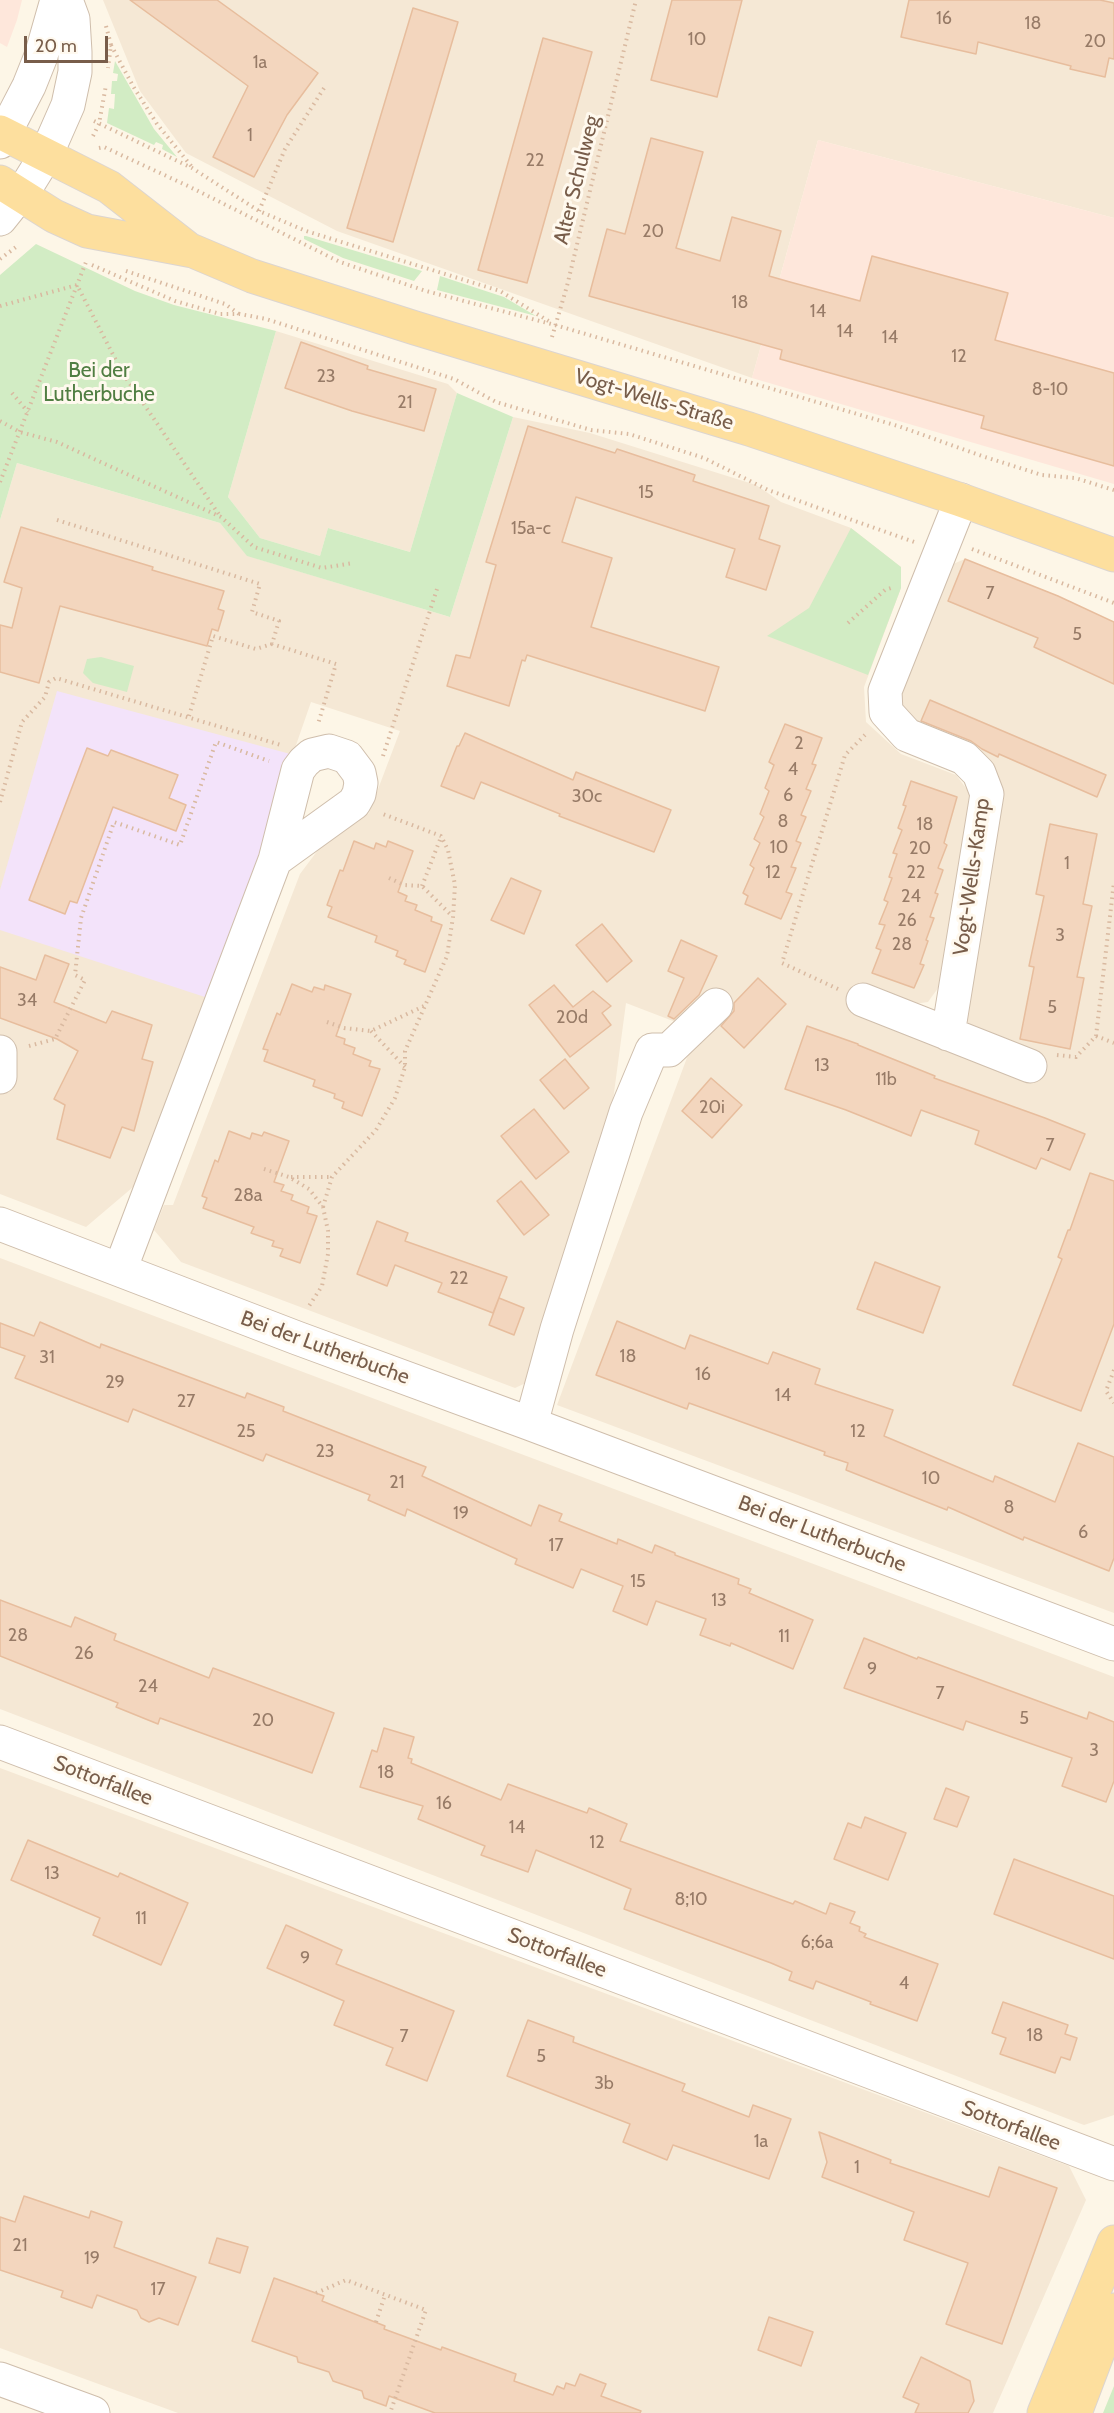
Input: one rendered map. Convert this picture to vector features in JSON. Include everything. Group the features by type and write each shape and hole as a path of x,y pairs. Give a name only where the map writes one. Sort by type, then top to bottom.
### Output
{"main road":[{"name":"Vogt-Wells-Straße","path":"2,136 109,187 192,251"},
{"name":"Vogt-Wells-Straße","path":"10,217 54,216 87,231 192,251 252,276 749,429 961,500 1114,555"},
{"path":"1044,2413 1114,2242"},
{"path":"1075,2413 1114,2310"}],"street":[{"path":"2,136 41,56 57,0"},
{"path":"10,217 46,155 68,105 75,72 73,19 66,0"},
{"name":"Vogt-Wells-Kamp","path":"948,1034 987,794 979,773 964,758 907,735 886,712 885,691 961,500"},
{"path":"120,1270 275,860 305,763 329,751 338,752 354,764 356,788 275,860"},
{"path":"862,1000 1030,1066"},
{"path":"531,1424 557,1329 626,1112 652,1050 669,1050 716,1005"},
{"name":"Bei der Lutherbuche","path":"0,1224 297,1338 1114,1644"},
{"name":"Sottorfallee","path":"0,1742 1114,2164"},
{"path":"0,2379 93,2413"}],"path":[{"name":"Alter Schulweg","path":"543,367 570,274 636,0"},
{"path":"111,45 157,124 192,168"},
{"path":"259,211 285,149 326,85"},
{"path":"93,136 99,124 192,168 259,211 306,231 500,291 555,325"},
{"path":"95,148 104,147 340,262 426,291 555,325 898,426 1042,475 1076,477 1114,490"},
{"path":"10,217 23,242"},
{"path":"0,259 10,217"},
{"path":"76,257 176,301 220,314 240,314 266,320 454,379 496,402 591,430 629,434 704,458 768,489 910,542"},
{"path":"0,482 86,262"},
{"path":"0,306 77,285"},
{"path":"77,285 122,372 221,517 254,547 322,568 353,564"},
{"path":"12,393 28,412"},
{"path":"0,421 20,432 57,442 221,517"},
{"path":"57,520 260,584 252,612 279,621 272,644"},
{"path":"971,549 1114,603"},
{"path":"848,623 885,590 907,582 925,588"},
{"path":"322,1207 332,1177 376,1130 395,1098 405,1067 405,1051 447,956 455,885 448,850 441,836 356,788 383,757 437,588"},
{"path":"189,716 213,636 256,649 272,644 336,664 305,763"},
{"path":"0,802 22,722 45,696 49,682 56,678 189,716 305,763"},
{"path":"1,1060 56,1039 85,980 75,975 81,918 114,822 180,845 216,742 305,763"},
{"path":"845,755 782,963 862,1000"},
{"path":"422,886 441,836"},
{"path":"388,878 404,885 422,886 453,916"},
{"path":"1030,1066 1042,1054 1076,1057 1096,1036 1114,882"},
{"path":"327,1022 344,1028 371,1031 425,1005"},
{"path":"371,1031 405,1067"},
{"path":"1096,1036 1114,1043"},
{"path":"264,1169 289,1177 309,1189 322,1207 327,1231 328,1254 322,1286 309,1304 297,1338"},
{"path":"289,1177 332,1177"},
{"path":"1114,1370 1106,1391 1114,1403"},
{"path":"316,2293 346,2280 426,2310 390,2413"},
{"path":"376,2322 385,2295"}],"shaded area":[{"path":"0,0 22,0 7,47 0,43"},
{"path":"103,0 1114,0 1114,218 818,140 752,378 337,231 186,153 140,91"},
{"path":"818,140 1114,218 1114,484 752,378"},
{"path":"276,331 448,384 457,393 410,552 328,528 320,556 260,538 228,497"},
{"path":"513,417 590,433 756,485 781,502 851,528 901,567 901,588 864,687 866,722 901,754 956,775 972,796 941,984 928,1002 907,1005 975,1033 962,1014 996,795 899,710 896,690 946,567 965,559 1114,622 1114,1613 557,1405 694,1039 686,1026 626,1003 609,1130 530,1381 515,1388 181,1262 154,1230 164,1205 173,1205 300,874 321,846 369,813 400,731 311,702 208,998 139,1182 86,1227 0,1194 0,520 17,463 220,523 248,556 450,617"},
{"path":"57,691 294,755 208,998 0,930 0,890"},
{"path":"0,1258 1114,1677 1114,2115 1084,2125 0,1709"},
{"path":"0,1768 1069,2166 1086,2200 993,2413 178,2413 0,2348"}],"green space":[{"path":"115,61 154,129 177,157 162,149 163,145 156,142 154,145 107,123 109,108 114,109 115,94 111,94 112,81 117,81 118,74 113,73"},
{"path":"304,236 422,271 414,281 343,258 304,239"},
{"name":"Bei der Lutherbuche","path":"36,244 135,291 174,305 276,331 228,497 260,538 320,556 328,528 410,552 457,393 513,417 450,617 247,556 220,523 17,463 0,520 0,275"},
{"path":"440,276 504,297 536,316 437,290"},
{"path":"851,528 901,567 901,588 868,675 767,636 809,608"},
{"path":"101,657 134,666 127,692 93,683 83,673 87,659"},
{"path":"1114,2386 1114,2413 1103,2413"}],"building":[{"path":"130,0 217,0 318,73 287,115 254,177 213,157 248,86"},
{"path":"672,0 742,0 717,97 651,80"},
{"path":"909,0 1100,0 1114,3 1114,59 1109,58 1105,77 978,42 976,54 901,37"},
{"path":"413,8 458,22 393,242 347,228"},
{"path":"543,38 592,52 527,283 478,270"},
{"path":"651,138 703,152 676,248 720,261 732,217 781,231 769,276 790,282 860,301 872,256 1008,293 995,340 1114,373 1114,466 981,428 984,416 780,359 782,350 589,296 607,229 625,234"},
{"path":"301,342 368,366 367,369 436,389 424,431 352,411 285,388"},
{"path":"528,426 615,453 617,449 695,475 693,481 769,506 759,539 780,546 766,590 726,577 735,549 576,497 562,542 612,558 591,627 719,667 705,711 527,655 525,661 522,660 509,706 447,686 456,655 470,658 496,565 486,562"},
{"path":"21,527 224,591 218,609 224,611 218,631 212,629 207,646 60,606 39,683 0,672 0,625 12,628 22,588 4,582"},
{"path":"965,559 1058,596 1114,622 1114,684 1034,647 1038,638 948,601"},
{"path":"930,700 1106,775 1097,797 999,754 998,757 971,741 921,721"},
{"path":"785,724 822,738 812,764 816,765 806,789 811,791 801,815 806,817 796,841 801,843 791,867 796,868 786,892 792,894 781,919 745,904 748,896 743,893 754,868 750,865 760,843 754,839 764,817 760,814 769,791 765,788 774,765 769,762"},
{"path":"465,733 573,780 576,772 671,810 654,852 559,816 560,814 481,782 474,799 441,786 457,746"},
{"path":"87,748 108,756 111,750 178,775 169,798 186,805 176,831 113,807 77,903 70,901 65,914 29,900"},
{"path":"911,781 957,797 944,843 947,845 938,868 943,870 930,917 934,918 920,964 924,965 914,988 872,973 881,950 876,948 885,925 879,924 888,902 884,900 892,878 889,877 897,854 893,853 902,830 898,828 906,806 903,805"},
{"path":"1050,824 1097,834 1083,904 1092,906 1077,977 1084,978 1070,1049 1020,1039 1034,967 1029,966 1044,896 1036,894"},
{"path":"354,841 374,849 376,843 386,847 388,841 413,851 398,892 407,896 405,901 417,905 415,910 432,917 431,921 442,925 425,972 404,964 406,960 396,956 398,951 375,942 377,936 328,917 332,907 327,905"},
{"path":"511,878 541,891 524,934 491,920"},
{"path":"602,924 632,961 607,982 576,945"},
{"path":"681,940 717,956 699,995 674,1019 668,1016 684,978 668,971"},
{"path":"45,955 69,964 54,1002 106,1023 112,1011 152,1025 142,1059 153,1062 134,1131 122,1127 110,1158 57,1139 65,1105 54,1099 78,1051 57,1039 0,1018 0,967 36,980"},
{"path":"758,978 786,1004 744,1048 721,1026 734,1011 734,1003"},
{"path":"292,984 312,992 314,987 324,990 325,985 351,994 336,1036 345,1039 344,1044 355,1048 353,1054 371,1061 369,1066 380,1069 362,1116 342,1108 344,1102 334,1098 335,1094 313,1086 315,1080 264,1061 268,1050 263,1049 277,1013 280,1015"},
{"path":"554,985 573,1007 593,991 611,1006 602,1013 611,1025 570,1057 529,1005"},
{"path":"807,1026 858,1044 935,1076 934,1078 1085,1134 1070,1170 1041,1158 1036,1169 975,1144 979,1131 921,1110 911,1136 785,1089"},
{"path":"565,1059 589,1088 564,1109 540,1080"},
{"path":"711,1078 742,1105 712,1138 682,1111"},
{"path":"534,1109 569,1152 536,1179 501,1136"},
{"path":"229,1131 250,1139 252,1133 262,1136 264,1132 289,1141 274,1182 284,1185 281,1191 293,1195 291,1200 309,1207 307,1213 317,1216 300,1263 280,1256 283,1249 272,1246 274,1241 251,1233 254,1227 203,1208 207,1198 202,1196 215,1160 218,1162"},
{"path":"1090,1173 1114,1181 1114,1324 1081,1411 1013,1385 1062,1259 1058,1257"},
{"path":"521,1181 549,1215 524,1235 497,1201"},
{"path":"377,1221 408,1233 405,1241 507,1277 493,1313 438,1292 442,1283 395,1265 387,1286 357,1274"},
{"path":"875,1262 940,1287 923,1333 857,1309"},
{"path":"499,1298 524,1308 514,1335 489,1325"},
{"path":"617,1321 685,1349 690,1335 768,1364 773,1352 820,1369 815,1384 893,1410 884,1436 993,1482 995,1476 1055,1502 1078,1443 1114,1457 1114,1558 1109,1571 1024,1537 1023,1540 948,1507 947,1510 846,1470 848,1463 824,1455 825,1452 689,1403 687,1409 596,1375"},
{"path":"40,1322 100,1348 101,1344 245,1398 247,1393 284,1407 283,1411 426,1467 422,1476 531,1526 539,1505 562,1514 559,1521 617,1544 618,1539 652,1553 655,1545 739,1579 738,1584 751,1589 749,1593 813,1620 793,1669 731,1643 730,1646 700,1635 706,1619 656,1601 647,1625 613,1611 623,1586 581,1569 573,1588 515,1564 517,1559 407,1509 405,1516 368,1500 370,1495 266,1454 263,1461 133,1409 128,1422 15,1378 25,1356 0,1347 0,1323 34,1336"},
{"path":"0,1600 71,1627 75,1617 116,1634 114,1640 209,1678 213,1668 334,1713 312,1773 160,1718 158,1724 116,1707 118,1703 0,1656"},
{"path":"864,1638 1087,1719 1089,1712 1114,1722 1114,1781 1106,1802 1062,1786 1072,1758 966,1721 963,1730 844,1688"},
{"path":"384,1728 414,1737 408,1758 412,1759 411,1763 501,1800 508,1784 587,1813 589,1808 627,1824 620,1841 793,1904 795,1901 826,1914 830,1903 855,1912 850,1923 860,1927 859,1931 866,1934 864,1937 938,1964 917,2021 816,1981 813,1989 789,1980 792,1972 624,1909 631,1889 536,1850 528,1872 481,1855 485,1846 418,1819 423,1806 360,1787 372,1750 377,1752"},
{"path":"946,1788 969,1797 957,1827 934,1819"},
{"path":"865,1817 906,1833 888,1880 834,1859 848,1823 861,1828"},
{"path":"28,1840 118,1877 120,1873 188,1903 161,1965 93,1935 100,1918 11,1880"},
{"path":"1014,1859 1114,1896 1114,1959 994,1914"},
{"path":"286,1925 342,1950 336,1964 454,2011 427,2081 386,2065 393,2048 334,2025 344,2001 267,1968"},
{"path":"1003,2002 1068,2025 1065,2034 1077,2038 1070,2060 1061,2057 1055,2073 1000,2054 1006,2038 992,2033"},
{"path":"528,2020 574,2037 573,2042 685,2084 682,2091 749,2117 753,2105 791,2119 769,2179 673,2145 667,2160 623,2142 630,2124 507,2076"},
{"path":"819,2132 891,2160 890,2163 989,2197 999,2167 1057,2188 1002,2344 946,2324 968,2263 904,2240 914,2212 822,2177 827,2162"},
{"path":"24,2196 89,2218 91,2211 122,2222 114,2247 196,2277 178,2325 159,2318 149,2322 141,2318 137,2310 97,2295 92,2308 61,2297 63,2291 0,2270 0,2217 15,2222"},
{"path":"217,2238 248,2247 240,2273 209,2263"},
{"path":"274,2278 324,2296 322,2301 385,2326 384,2329 516,2374 514,2381 553,2395 557,2386 564,2389 566,2383 575,2386 580,2374 606,2384 601,2396 641,2411 640,2413 435,2413 389,2396 386,2406 364,2398 362,2391 333,2381 329,2372 298,2362 297,2357 252,2341"},
{"path":"769,2317 813,2332 801,2366 758,2350"},
{"path":"921,2357 970,2381 974,2401 968,2413 915,2413 919,2404 903,2397"}]}
